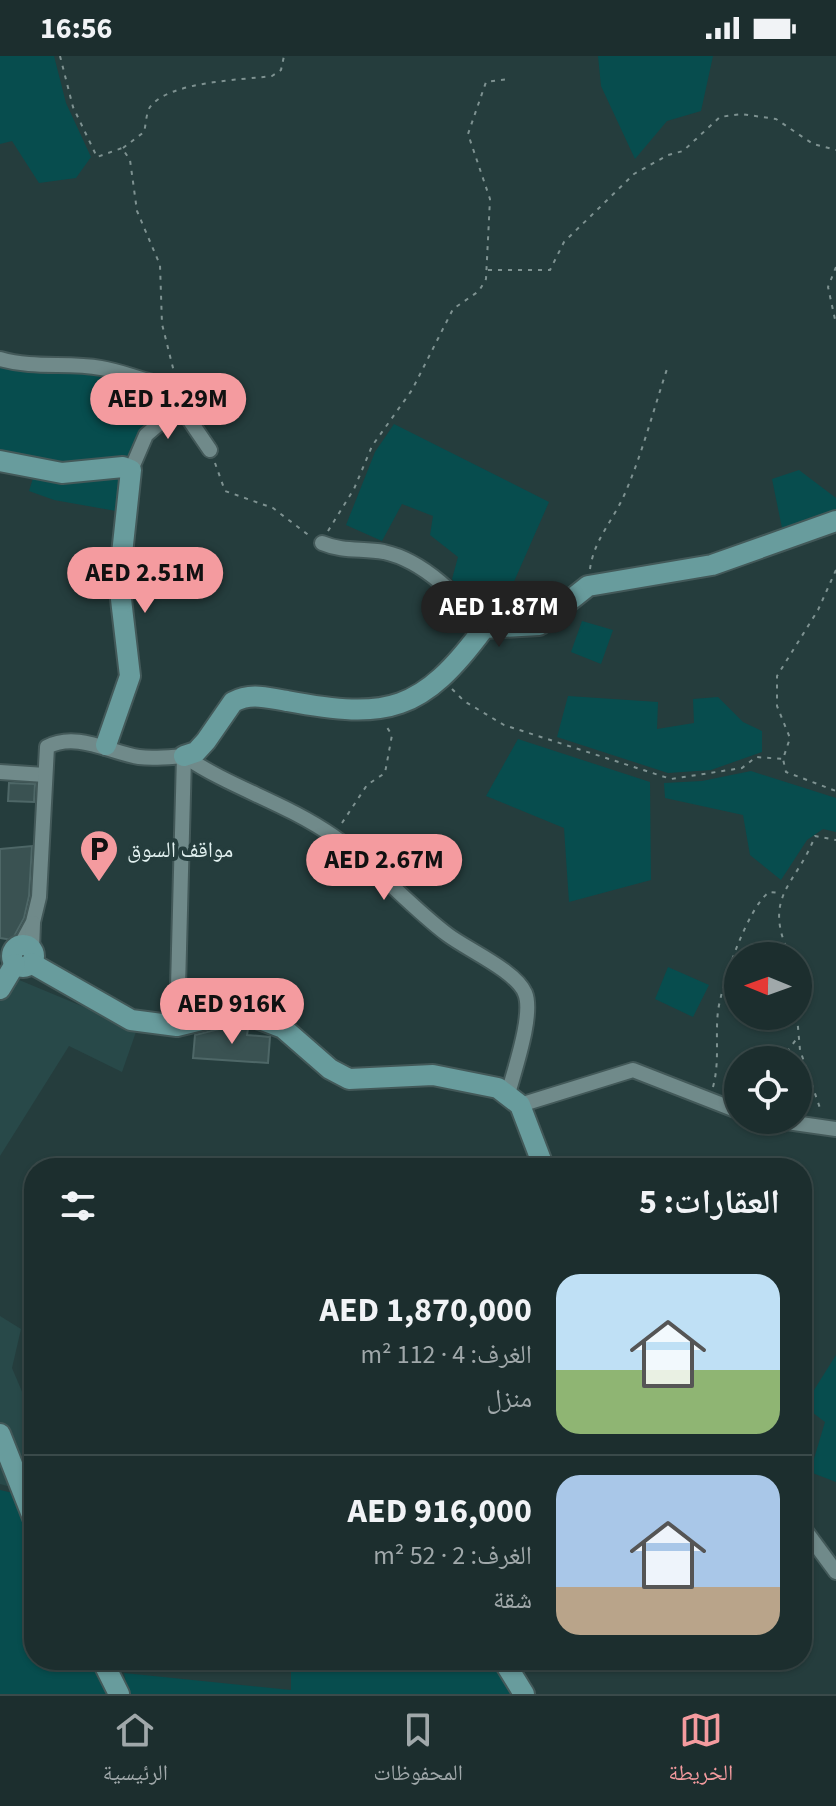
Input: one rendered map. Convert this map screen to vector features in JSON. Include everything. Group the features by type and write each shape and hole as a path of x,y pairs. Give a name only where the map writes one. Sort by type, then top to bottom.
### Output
{"street":[{"path":"0,359 26,366 101,368 155,384 176,385 180,406 210,450"},
{"path":"106,745 130,676 119,582 131,470 146,435 180,406"},
{"path":"0,461 62,473 123,467 131,470"},
{"path":"0,989 25,956 33,922 40,884 45,751 51,744 106,745 138,757 184,756 196,752 206,741 233,702 249,696 344,712 384,709 423,695 443,679 484,628 539,625 588,586 712,565 836,521"},
{"path":"322,543 342,550 387,553 410,562 441,584 484,628"},
{"path":"184,756 217,779 285,807 333,836 448,935 521,986 527,1010 514,1100 540,1158"},
{"path":"177,1026 184,756"},
{"path":"0,772 45,775"},
{"path":"25,956 131,1020 177,1026 222,1015 252,1016 283,1028 330,1069 349,1079 433,1075 486,1085 514,1100 633,1070 724,1105"},
{"path":"0,1434 24,1495"},
{"path":"812,1540 836,1572"},
{"path":"107,1670 119,1694"},
{"path":"509,1670 524,1694"}],"path":[{"path":"60,56 73,107 97,157 122,148 144,132 149,109 154,104 191,86 277,74 284,56"},
{"path":"210,450 225,491 273,508 322,543 354,489 372,446 412,390 453,309 479,291 487,270 490,199 468,134 486,82 509,79"},
{"path":"487,270 550,270 564,242 634,174 668,155 683,151 720,117 741,114 776,119 813,144 836,150"},
{"path":"122,148 130,160 137,211 152,240 160,265 162,324 176,385"},
{"path":"836,267 828,287 836,324"},
{"path":"588,586 593,549 627,491 668,366"},
{"path":"836,570 818,610 777,676 777,706 790,738 783,759 786,772 836,791"},
{"path":"443,679 464,701 504,725 671,779 742,768 756,757 783,759"},
{"path":"333,836 367,785 385,773 392,735 386,727 384,709"},
{"path":"783,942 781,893 810,850 815,836 836,840"},
{"path":"710,1099 716,1075 719,1009 728,976 750,914 769,892 781,893"},
{"path":"798,1030 800,1050 831,1128"},
{"path":"791,1046 798,1036"}],"shaded area":[{"path":"0,56 54,56 66,103 91,157 76,178 39,183 12,141 0,144"},
{"path":"598,56 713,56 701,111 667,121 635,159 601,86"},
{"path":"0,364 118,377 160,390 171,400 168,409 129,460 66,468 0,456"},
{"path":"394,424 549,502 505,602 485,618 452,579 458,557 430,535 433,516 402,504 382,541 346,525 375,452"},
{"path":"799,470 836,498 836,510 782,528 772,479"},
{"path":"34,475 83,481 124,477 116,511 54,500 29,491"},
{"path":"582,621 613,630 601,664 571,652"},
{"path":"568,696 658,702 657,729 694,723 693,699 718,697 743,722 762,731 762,752 711,770 668,773 557,737"},
{"path":"518,739 650,782 651,880 569,902 564,828 486,796"},
{"path":"751,771 836,798 836,832 823,829 807,840 781,880 750,855 743,815 665,798 664,783 702,781"},
{"path":"668,967 709,985 693,1017 655,999"},
{"path":"0,972 137,1029 122,1072 69,1046 0,1156"},
{"path":"0,1316 21,1329 12,1368 24,1396 24,1513 11,1487 0,1484"},
{"path":"836,1355 836,1482 812,1473 825,1422 812,1412 812,1393"},
{"path":"0,1490 13,1493 24,1518 24,1670 95,1670 107,1694 0,1694"},
{"path":"291,1670 499,1670 512,1694 128,1694 124,1673 291,1690"}],"building":[{"path":"9,783 35,784 34,802 8,801"},
{"path":"32,846 29,896 24,918 12,940 0,938 0,849"},
{"path":"223,1028 248,1029 247,1035 270,1037 268,1063 193,1058 195,1035"}],"place":[{"name":"مواقف السوق","path":"99,883"}]}
